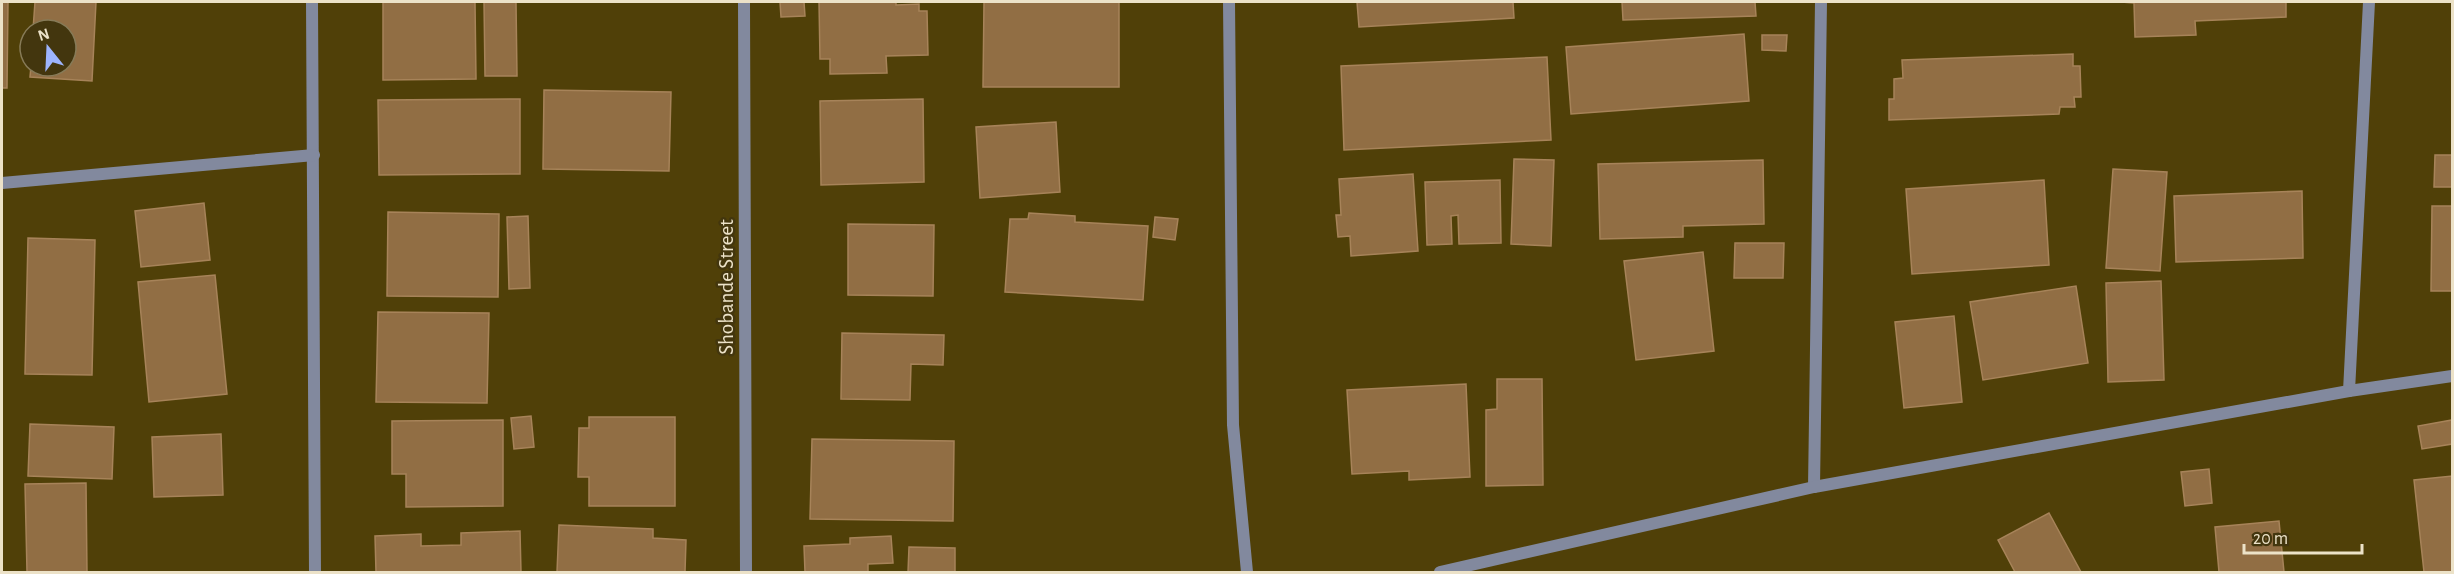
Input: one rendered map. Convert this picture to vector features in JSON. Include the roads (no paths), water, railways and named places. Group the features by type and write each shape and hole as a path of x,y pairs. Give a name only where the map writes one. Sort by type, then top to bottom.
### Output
{"street":[{"path":"312,2 315,573"},
{"name":"Shobande Street","path":"744,2 746,573"},
{"path":"1229,2 1233,425 1247,573"},
{"path":"1814,487 1821,2"},
{"path":"2349,391 2369,2"},
{"path":"2,183 314,155"},
{"path":"1440,573 1814,487 2349,391 2452,376"}]}
